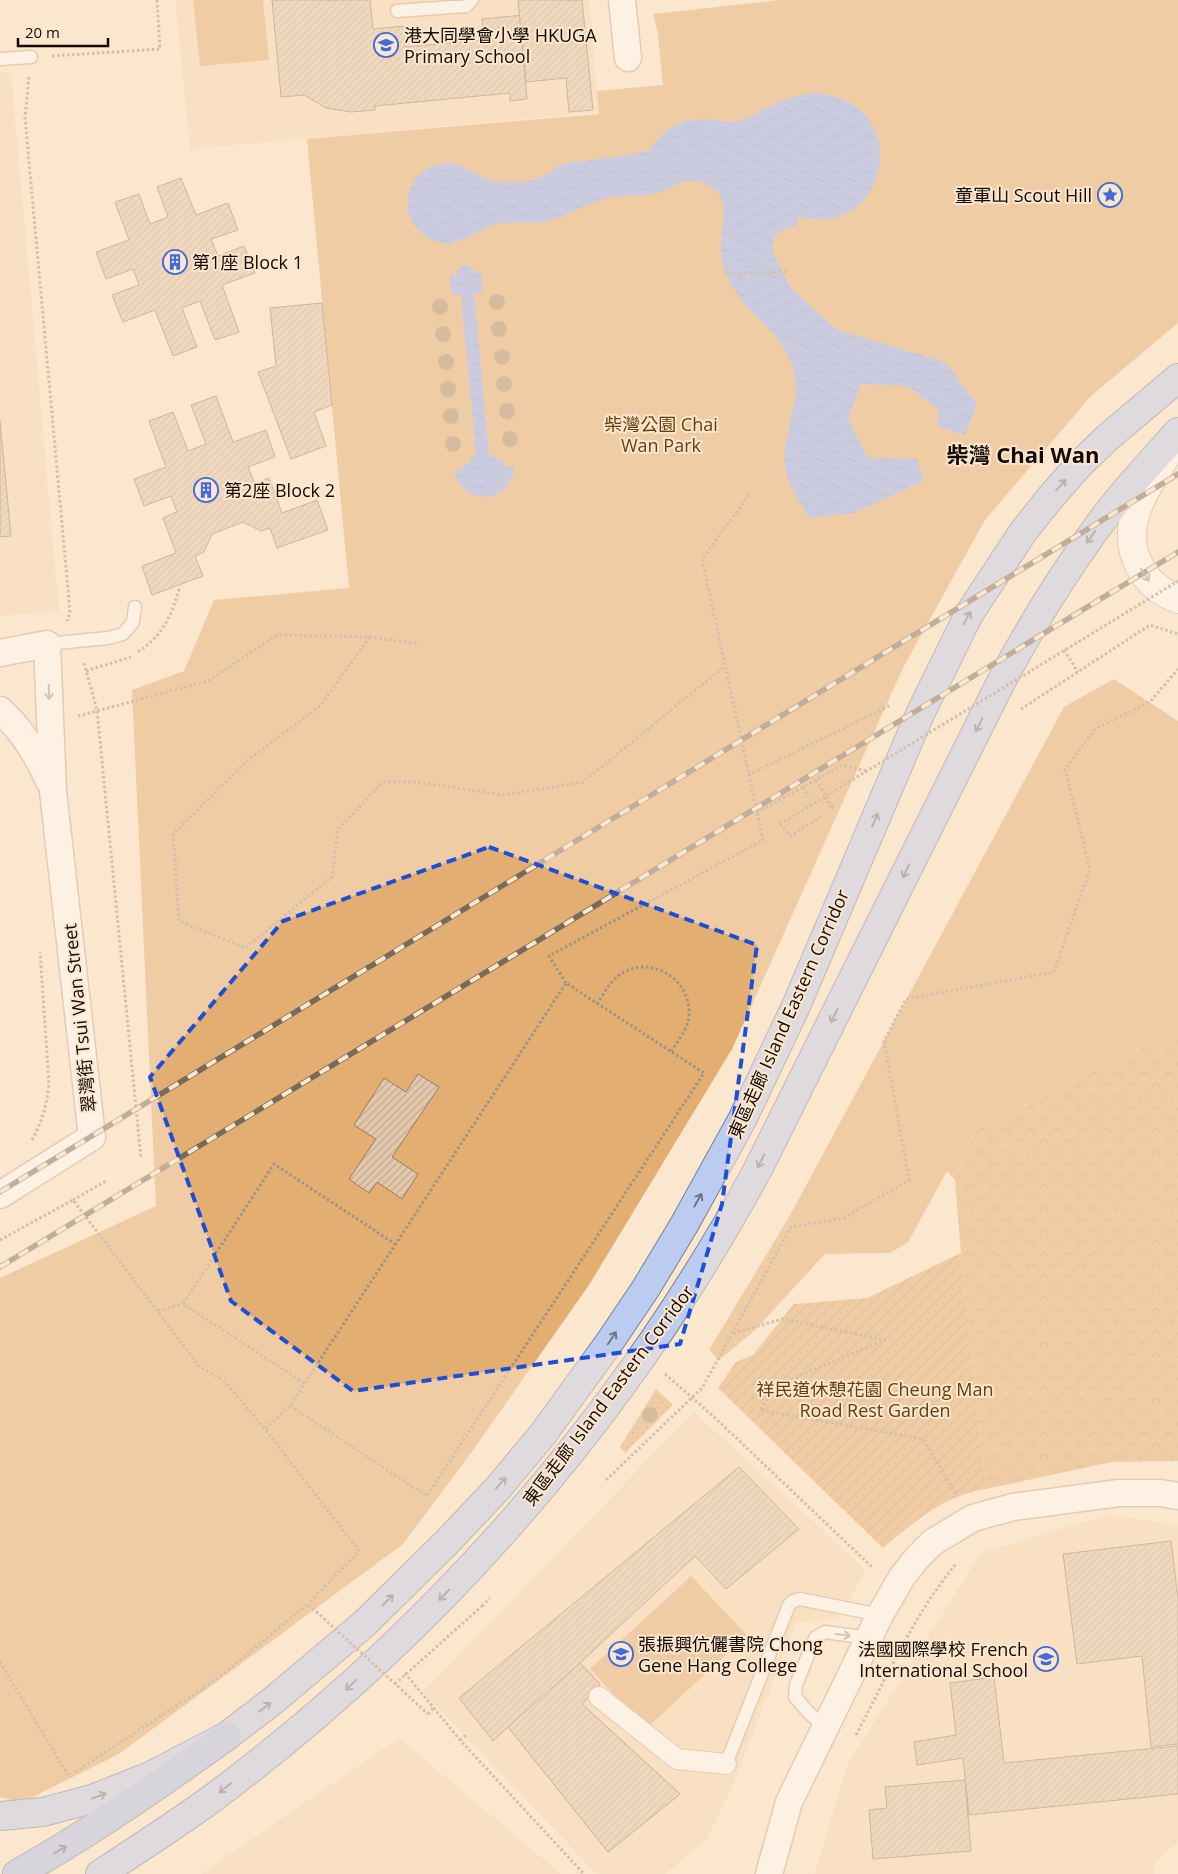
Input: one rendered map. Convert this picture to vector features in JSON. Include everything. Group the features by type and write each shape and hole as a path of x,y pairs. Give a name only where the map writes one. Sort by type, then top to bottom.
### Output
{"highway":[{"name":"東區走廊 Island Eastern Corridor","path":"17,1874 63,1848 141,1798 227,1736 282,1693 365,1622 448,1541 498,1488 543,1434 646,1288 684,1225 742,1120 796,1006 920,714 969,614 1023,532 1079,465 1107,438 1178,378"},
{"name":"東區走廊 Island Eastern Corridor","path":"100,1874 209,1801 253,1767 315,1716 387,1652 446,1593 522,1510 605,1406 684,1296 734,1213 758,1169 996,690 1026,635 1077,556 1110,510 1136,478 1178,434"},
{"path":"0,1816 43,1812 92,1799 150,1776 227,1736"}],"street":[{"path":"622,0 628,58"},
{"path":"1178,434 1138,504 1133,518 1131,535 1133,551 1145,576 1165,594 1178,599"},
{"path":"3,653 46,644"},
{"name":"翠灣街 Tsui Wan Street","path":"0,1196 92,1137 53,791 46,644"},
{"name":"翠灣街 Tsui Wan Street","path":"0,710 24,736 41,762 53,791"},
{"path":"769,1874 789,1802 874,1627 902,1577 933,1542 972,1518 1013,1507 1119,1493 1160,1493 1178,1496"},
{"path":"599,1697 677,1759 726,1764"}],"lane":[{"path":"397,11 466,6 472,0"},
{"path":"0,59 31,57"},
{"path":"46,644 108,638 123,634 133,622 135,607"},
{"path":"726,1764 789,1605 793,1601 800,1599 874,1627"},
{"path":"825,1727 794,1697 796,1685 815,1638 825,1632 874,1627"}],"path":[{"path":"70,627 66,624 70,612 24,118 31,57 160,49 157,0"},
{"path":"724,273 788,272"},
{"path":"290,1406 428,1496 704,1073 566,983 549,956 762,840 702,559 750,494"},
{"path":"822,816 790,836 780,824 1178,581"},
{"path":"1021,710 1150,625 1178,634"},
{"path":"97,710 208,681 277,635 370,637 419,644"},
{"path":"370,637 320,706 247,761 173,834 178,921 245,948 332,877 338,829 383,782 416,782 504,795 583,782 724,667"},
{"path":"1064,650 1078,672"},
{"path":"82,654 97,710 141,1159"},
{"path":"606,1480 702,1388 791,1227 844,1218 909,1180 884,1041 906,999 1054,972 1090,870 1065,770 1095,729 1150,702 1178,669"},
{"path":"748,775 899,702"},
{"path":"757,813 842,765 872,772"},
{"path":"816,780 833,810 824,797"},
{"path":"802,788 808,796"},
{"path":"28,1145 42,1120 47,1103 49,1084 40,949"},
{"path":"597,1004 608,986 618,976 630,969 643,967 657,969 670,974 680,984 686,995 689,1009 688,1022 671,1052"},
{"path":"265,1429 290,1406 566,983"},
{"path":"158,1312 184,1304 274,1164 395,1244"},
{"path":"0,1240 106,1181"},
{"path":"0,1662 69,1776 224,1674 308,1604 359,1551 265,1429 224,1381 199,1366 74,1200"},
{"path":"184,1304 304,1383"},
{"path":"733,1333 783,1319 885,1340 777,1385 760,1410 923,1439 960,1501"},
{"path":"662,1372 872,1567"},
{"path":"854,1739 904,1643 939,1584 957,1563"},
{"path":"395,1684 490,1598"},
{"path":"308,1604 428,1714 433,1708"},
{"path":"403,1671 460,1740 584,1874"},
{"path":"460,1740 466,1735"}],"highlighted area":[{"path":"489,847 757,945 722,1204 680,1344 353,1391 231,1301 150,1077 283,921"}],"shaded area":[{"name":"港大同學會小學 HKUGA Primary School","path":"175,0 589,0 599,112 190,149"},
{"path":"11,72 59,611 0,616 0,73"},
{"name":"張振興伉儷書院 Chong Gene Hang College","path":"694,1412 866,1570 839,1619 796,1622 731,1790 707,1839 665,1874 597,1874 423,1692"},
{"name":"法國國際學校 French International School","path":"1108,1515 1178,1525 1178,1842 1154,1864 1153,1874 815,1874 847,1765 981,1553"},
{"path":"399,1738 561,1874 201,1874"}],"green space":[{"path":"193,0 263,0 269,60 200,66"},
{"name":"柴灣公園 Chai Wan Park","path":"779,0 1178,0 1178,323 1091,396 985,520 903,668 732,1049 589,1285 471,1453 403,1544 119,1754 21,1803 0,1797 0,1278 156,1206 132,690 184,671 214,600 349,588 307,139 599,114 597,91 663,85 658,34 653,14"},
{"path":"1114,679 1178,721 1178,1029 974,1131 955,1180 947,1171 908,1242 890,1253 825,1254 753,1332 719,1360 709,1350 789,1217 1064,707"},
{"path":"1178,1029 1178,1461 1112,1462 986,1489 955,1180 974,1131"},
{"name":"祥民道休憩花園 Cheung Man Road Rest Garden","path":"961,1253 986,1489 971,1492 944,1503 918,1519 883,1548 718,1388 736,1362 753,1355 794,1304 867,1298"},
{"path":"656,1389 673,1405 625,1453 620,1447"},
{"path":"691,1576 747,1635 646,1729 590,1669"}],"water":[{"path":"810,93 844,100 866,117 878,139 880,165 872,189 855,208 831,219 799,217 795,227 780,231 775,236 772,244 773,252 790,287 837,330 945,362 977,404 965,435 938,427 938,409 907,386 861,384 848,418 867,457 917,459 923,481 854,513 809,518 792,489 785,466 786,439 795,399 796,385 794,372 782,345 743,301 727,276 723,266 721,251 724,220 723,203 720,195 713,188 696,181 684,182 657,193 600,200 549,221 495,225 466,238 447,243 437,242 418,230 409,215 407,200 409,191 416,178 425,170 437,165 455,164 482,177 497,181 528,181 567,163 649,151 668,130 684,122 702,119 736,122 780,102"},
{"path":"463,265 473,269 475,273 481,272 483,292 474,293 489,456 496,455 497,461 503,460 504,467 514,466 511,479 505,488 497,494 487,497 476,496 467,491 459,483 454,471 464,470 463,464 470,463 470,457 476,456 461,294 452,295 450,275 457,275 458,269"}],"building":[{"path":"272,0 370,0 373,29 403,26 411,31 412,36 404,42 405,47 484,40 482,19 529,16 533,19 533,25 530,29 521,32 527,99 510,101 510,93 375,106 375,110 351,112 326,108 304,95 281,97"},
{"path":"518,0 582,0 593,110 569,112 566,78 526,82"},
{"name":"第1座 Block 1","path":"181,178 196,215 228,203 238,230 211,239 218,256 244,246 255,273 222,285 239,332 215,340 200,301 182,308 197,347 173,356 155,310 123,322 112,295 139,285 133,269 106,279 96,252 129,240 115,202 139,194 150,224 168,217 157,187"},
{"path":"322,303 332,405 314,412 326,446 291,459 258,372 276,366 270,308"},
{"name":"第2座 Block 2","path":"216,396 233,442 266,430 275,457 248,467 255,484 269,478 282,513 317,500 328,530 277,548 270,528 261,531 243,522 212,534 204,552 195,556 203,576 152,595 142,566 176,553 163,518 177,512 171,496 144,506 134,479 166,467 149,421 173,412 188,451 206,444 191,405"},
{"path":"0,421 11,536 0,537"},
{"path":"418,1074 439,1087 392,1157 418,1174 402,1199 377,1182 369,1193 349,1179 376,1139 354,1125 384,1078 406,1092"},
{"path":"739,1467 799,1529 726,1589 695,1556 580,1663 600,1684 582,1704 680,1794 608,1852 508,1727 493,1741 459,1698"},
{"path":"1171,1541 1178,1598 1178,1744 1151,1747 1142,1656 1077,1664 1063,1554"},
{"path":"580,1663 600,1684 582,1704 680,1794 608,1852 508,1727"},
{"path":"994,1677 1004,1763 1178,1746 1178,1794 969,1815 963,1758 917,1765 914,1742 956,1735 950,1683"},
{"path":"965,1780 971,1851 873,1859 869,1810 887,1808 885,1787"}],"railway":[{"path":"0,1192 1178,474"},
{"path":"0,1267 1178,552"}],"place":[{"name":"港大同學會小學 HKUGA Primary School","path":"386,45"},
{"name":"童軍山 Scout Hill","path":"1110,195"},
{"name":"第1座 Block 1","path":"175,262"},
{"name":"第2座 Block 2","path":"206,490"},
{"name":"張振興伉儷書院 Chong Gene Hang College","path":"621,1654"},
{"name":"法國國際學校 French International School","path":"1046,1659"}],"district":[{"name":"柴灣 Chai Wan","path":"1023,454"}]}
